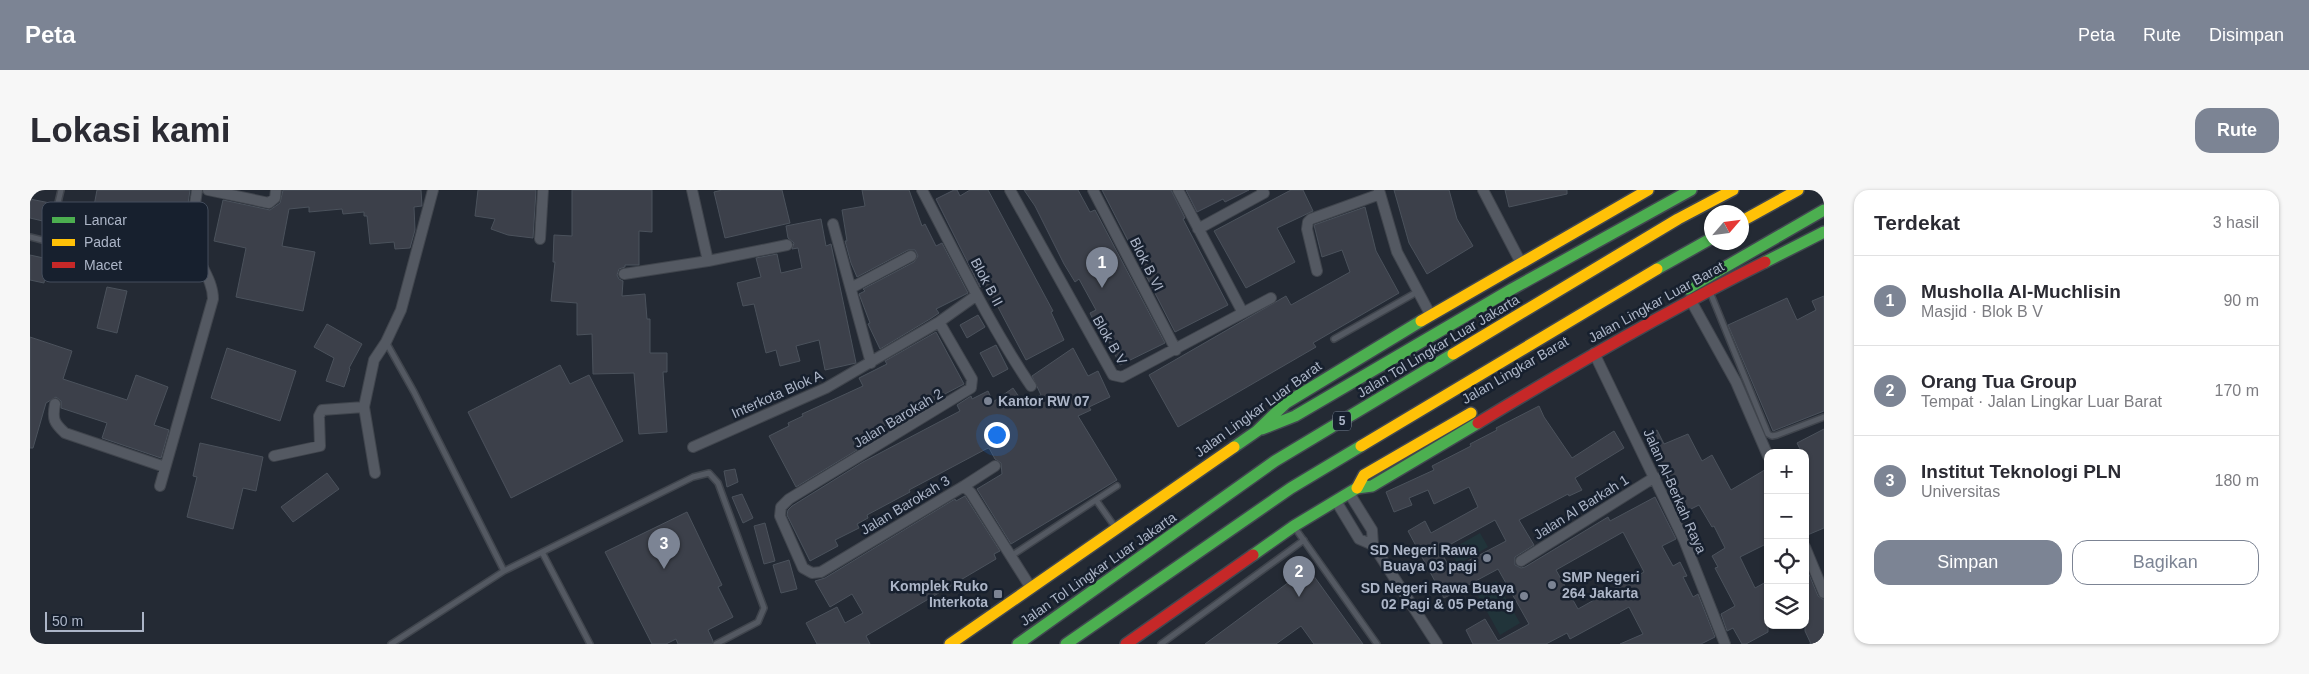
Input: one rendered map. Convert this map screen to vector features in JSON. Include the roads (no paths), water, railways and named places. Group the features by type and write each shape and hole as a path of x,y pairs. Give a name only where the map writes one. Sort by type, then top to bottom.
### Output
{"main road":[{"name":"Jalan Lingkar Luar Barat","path":"950,644 1257,431 1286,404 1430,314 1648,190"},
{"path":"1257,431 1295,416 1512,289 1691,190"},
{"name":"Jalan Tol Lingkar Luar Jakarta","path":"1018,644 1276,461 1678,219 1733,190"},
{"path":"1749,217 1798,190"},
{"name":"Jalan Lingkar Barat","path":"1353,490 1364,475 1824,210"},
{"name":"Jalan Lingkar Luar Barat","path":"1126,644 1294,526 1353,490 1372,486 1594,353 1690,299 1824,232"},
{"name":"5","path":"1066,644 1292,488 1623,288 1704,242"}],"street":[{"path":"208,190 269,203 275,198 276,190"},
{"path":"375,473 364,408 374,360 386,342 401,310 433,190"},
{"path":"540,240 543,190"},
{"path":"692,190 708,261"},
{"name":"Blok B II","path":"922,190 978,295 1031,386"},
{"name":"Blok B V","path":"1010,190 1113,375 1122,378 1271,298"},
{"name":"Blok B VI","path":"1093,190 1176,350"},
{"path":"1178,190 1243,313"},
{"path":"1483,190 1521,263"},
{"path":"1198,229 1263,192"},
{"path":"1317,271 1307,229 1308,222 1311,219 1380,192 1397,252 1430,314"},
{"path":"833,224 871,363"},
{"path":"624,274 708,261 787,245"},
{"path":"851,288 911,256"},
{"path":"160,486 213,299 213,287 208,277"},
{"name":"Interkota Blok A","path":"693,447 826,388 939,322 978,295"},
{"path":"1690,299 1736,382 1765,449"},
{"name":"Jalan Barokah 2","path":"780,516 781,507 789,499 971,388 972,379 939,322"},
{"name":"Jalan Al-Berkah Raya","path":"1594,353 1684,540 1720,643"},
{"path":"56,404 52,416 55,425 65,433 165,468"},
{"path":"274,456 320,446 319,416 322,410 364,408"},
{"path":"964,486 996,466"},
{"name":"Jalan Al Barkah 1","path":"1521,561 1655,477"},
{"name":"Jalan Barokah 3","path":"780,516 803,568 812,573 820,572 964,486 971,493 1031,588"},
{"path":"1353,490 1372,530 1373,545 1437,644"},
{"path":"1336,501 1359,539 1373,545"},
{"path":"1809,557 1824,593"}],"lane":[{"path":"1709,289 1768,434 1772,436 1777,435 1824,417"},
{"path":"1334,339 1417,292"},
{"path":"386,342 414,392 504,571"},
{"path":"391,644 504,571 693,477 709,473 718,483 764,608 758,622 716,644"},
{"path":"1011,556 1117,486"},
{"path":"1096,500 1115,528"},
{"path":"1294,526 1377,644"},
{"path":"1161,644 1304,540"},
{"path":"542,552 590,644"}],"place":[{"name":"Musholla Al-Muchlisin","path":"1102,288"},
{"name":"Kantor RW 07","path":"988,401"},
{"name":"SD Negeri Rawa Buaya 03 pagi","path":"1487,558"},
{"name":"Institut Teknologi PLN","path":"664,569"},
{"name":"SMP Negeri 264 Jakarta","path":"1552,585"},
{"name":"Komplek Ruko Interkota","path":"998,594"},
{"name":"SD Negeri Rawa Buaya 02 Pagi & 05 Petang","path":"1524,596"},
{"name":"Orang Tua Group","path":"1299,597"}]}
